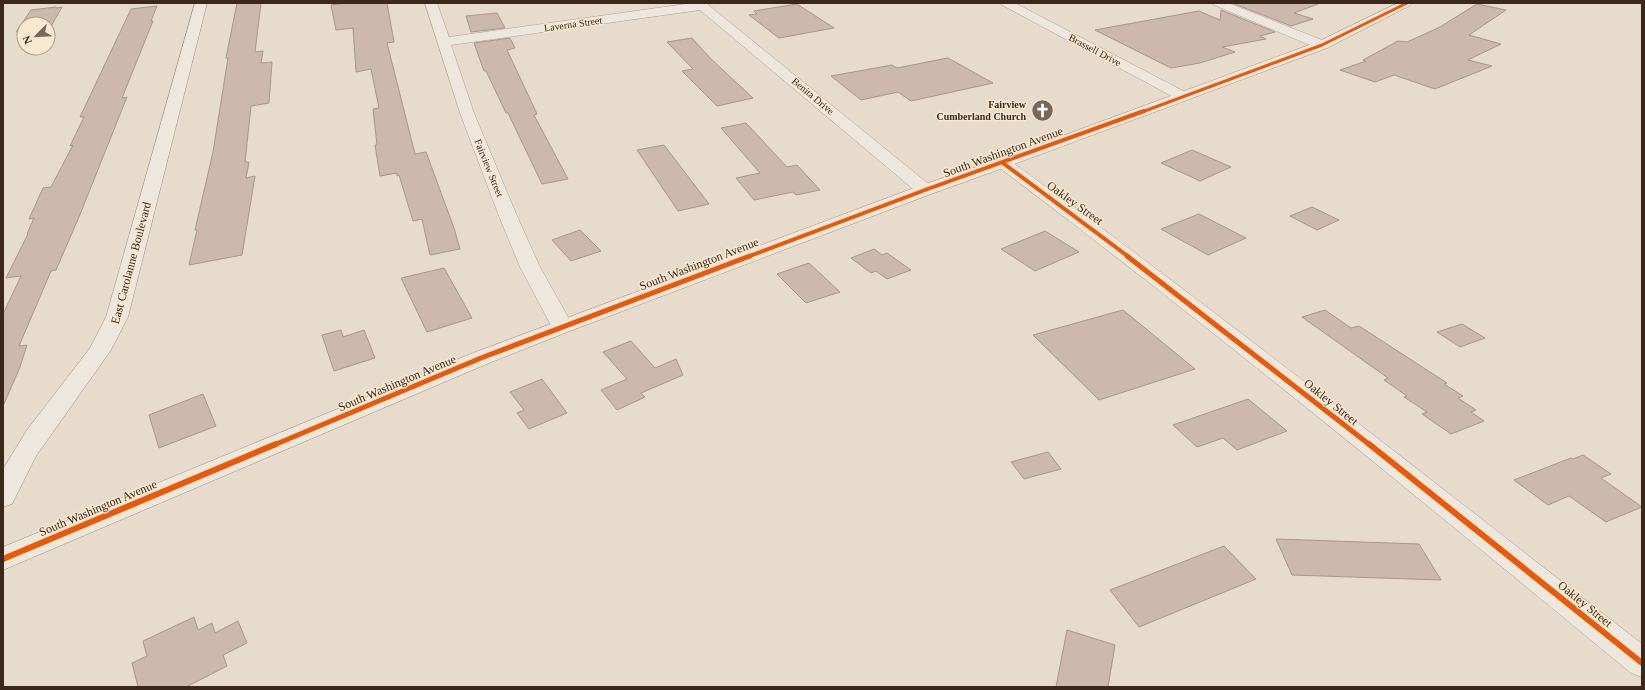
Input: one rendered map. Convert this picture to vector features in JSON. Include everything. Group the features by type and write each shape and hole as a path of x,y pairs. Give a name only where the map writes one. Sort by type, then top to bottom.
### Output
{"street":[{"name":"East Carolanne Boulevard","path":"3,497 21,457 112,332 201,3"},
{"name":"Fairview Street","path":"431,3 467,114 518,240 530,267 562,326"},
{"name":"Brassell Drive","path":"1006,3 1184,97"},
{"path":"1218,3 1322,45"},
{"name":"South Washington Avenue","path":"3,559 474,361 562,326 925,190 1004,163 1322,45 1407,3"},
{"name":"Laverna Street","path":"443,42 701,4"},
{"name":"Benita Drive","path":"701,4 925,190"},
{"name":"Oakley Street","path":"1004,163 1096,230 1270,365 1642,663"}],"building":[{"path":"237,3 261,3 255,52 263,51 261,63 272,62 269,103 251,106 245,162 249,162 246,178 255,176 242,255 189,265 197,230 195,230 213,152 228,58 226,58"},
{"path":"344,3 387,3 394,42 387,43 415,154 426,152 454,228 460,249 430,255 422,219 413,221 399,175 397,176 397,173 380,176 375,145 377,145 373,109 379,108 371,69 356,72 353,28 336,30 331,5"},
{"path":"1232,3 1318,4 1294,13 1313,19 1291,26"},
{"path":"797,4 834,28 779,38 749,15 757,14 754,11"},
{"path":"1477,4 1506,10 1469,35 1501,44 1468,60 1492,66 1435,89 1394,75 1375,82 1340,70 1366,61 1363,60 1398,41 1407,42 1440,27"},
{"path":"157,6 151,21 153,21 122,98 127,97 79,217 56,270 51,271 19,346 27,345 20,367 3,404 3,314 21,276 6,278 28,234 34,218 29,219 43,188 51,187 73,145 70,146 84,117 80,117 131,9"},
{"path":"62,7 56,18 56,16 27,16 31,10"},
{"path":"1221,10 1275,32 1260,36 1266,39 1222,47 1235,52 1200,63 1171,68 1095,30 1199,11 1220,20"},
{"path":"497,13 505,28 471,32 466,16"},
{"path":"510,38 515,48 507,50 537,114 534,115 568,179 542,184 508,113 506,113 486,71 484,71 474,43"},
{"path":"692,38 710,58 753,98 717,106 682,71 693,69 667,42"},
{"path":"948,58 993,83 911,101 898,92 861,100 831,76 892,65 897,68"},
{"path":"746,123 787,167 797,165 820,190 796,195 793,192 754,200 736,178 760,173 721,128"},
{"path":"664,145 709,204 678,211 637,150"},
{"path":"1192,150 1231,167 1200,181 1161,163"},
{"path":"1312,207 1339,220 1317,230 1290,216"},
{"path":"1199,214 1246,238 1208,255 1161,229"},
{"path":"580,230 601,251 571,261 552,240"},
{"path":"1045,231 1079,252 1035,271 1001,249"},
{"path":"874,249 882,255 887,253 911,270 887,279 876,271 871,273 851,258"},
{"path":"809,263 840,292 806,303 777,274"},
{"path":"444,268 472,318 427,332 401,278"},
{"path":"1123,310 1195,369 1099,400 1033,335"},
{"path":"1325,310 1351,328 1359,326 1447,383 1444,384 1463,396 1458,398 1476,410 1471,412 1484,421 1451,434 1422,414 1427,412 1404,397 1407,396 1384,380 1388,378 1302,317"},
{"path":"1462,324 1485,338 1460,347 1437,332"},
{"path":"341,330 343,337 364,330 375,358 334,371 322,335"},
{"path":"631,341 655,368 676,359 683,375 641,393 645,397 617,410 601,390 627,379 603,352"},
{"path":"542,379 567,413 529,429 517,413 524,410 510,392"},
{"path":"203,394 216,426 159,448 149,415"},
{"path":"1248,399 1287,431 1237,450 1223,438 1197,447 1173,425"},
{"path":"1048,452 1061,469 1024,479 1011,462"},
{"path":"1583,455 1611,474 1601,478 1642,507 1606,522 1569,496 1548,505 1514,480 1571,458 1573,459"},
{"path":"1276,539 1419,544 1441,580 1292,575"},
{"path":"1224,546 1256,579 1139,627 1110,590"},
{"path":"194,617 198,630 212,623 215,633 238,621 247,643 223,655 227,666 186,687 138,687 132,663 147,656 143,641"},
{"path":"1067,630 1115,645 1108,687 1056,687"}],"cycle path":[{"path":"3,559 481,358 562,326 925,190 1003,163 1322,45 1407,3"},
{"path":"1003,163 1166,284 1326,409 1642,663"}],"place":[{"name":"Fairview Cumberland Church","path":"1042,110"}]}
